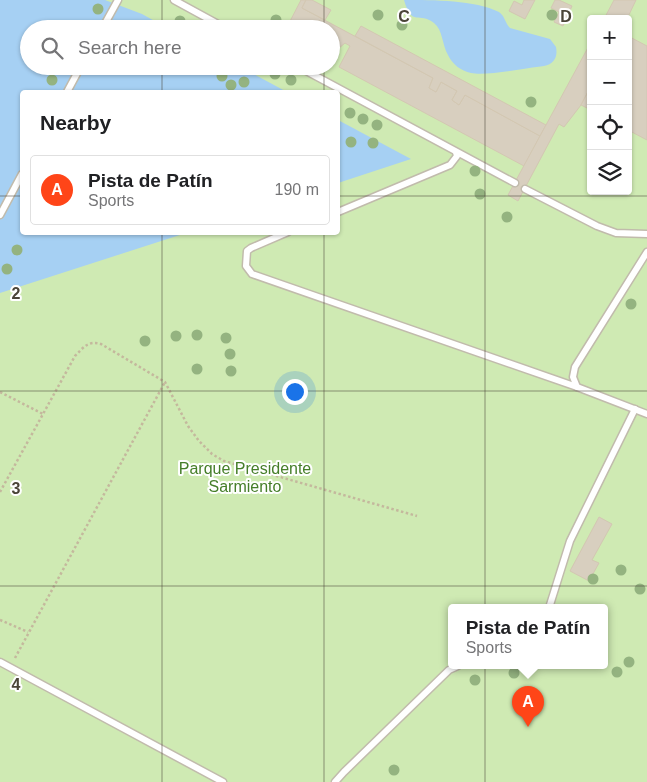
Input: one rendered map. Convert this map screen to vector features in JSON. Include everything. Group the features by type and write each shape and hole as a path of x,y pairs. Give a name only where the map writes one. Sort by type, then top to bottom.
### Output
{"lane":[{"path":"107,20 118,0"},
{"path":"174,0 211,20"},
{"path":"68,90 76,75"},
{"path":"314,75 515,183"},
{"path":"340,211 450,165 457,156 456,152"},
{"path":"0,215 20,178"},
{"path":"525,188 597,226 616,233 647,234"},
{"path":"281,235 247,251 246,266 252,274 577,387 647,414"},
{"path":"577,387 573,377 575,366 647,252"},
{"path":"550,604 570,541 635,409"},
{"path":"0,662 223,782"},
{"path":"335,782 451,669"}],"path":[{"path":"0,492 75,356 86,345 95,342 165,382 188,426 199,441 212,454 224,461 417,516"},
{"path":"10,668 165,382"},
{"path":"0,392 43,414"},
{"path":"0,620 28,632"}],"green space":[{"name":"Parque Presidente Sarmiento","path":"0,0 647,0 647,782 0,782"}],"water":[{"path":"0,0 105,0 153,20 20,20 20,75 256,75 283,90 20,90 20,235 180,235 0,293"},
{"path":"404,0 466,3 489,8 499,12 510,28 550,39 556,47 556,57 553,62 544,66 478,74 464,71 457,67 450,58 437,26 429,20 410,14"},
{"path":"340,121 411,159 340,182"}],"building":[{"path":"301,0 306,0 302,8 324,20 291,20"},
{"path":"306,0 312,0 331,10 325,20 302,8"},
{"path":"524,0 535,0 525,19 509,11 514,1 522,5"},
{"path":"555,0 572,6 563,26 554,22 559,12 551,8"},
{"path":"614,0 636,0 629,15 606,15"},
{"path":"361,26 546,125 540,136 465,95 459,105 452,100 457,91 441,82 436,92 429,88 433,78 355,36"},
{"path":"340,28 433,78 429,88 436,92 441,82 457,91 452,100 459,105 465,95 540,136 524,166 340,68 350,46 345,43 340,47"},
{"path":"632,38 647,46 647,140 632,132"},
{"path":"587,49 587,94 581,105 564,127 559,124 518,201 508,195"},
{"path":"587,94 587,108 581,105"},
{"path":"599,517 612,524 592,560 599,563 589,581 570,571"}],"place":[{"name":"Pista de Patín","path":"528,727"}]}
